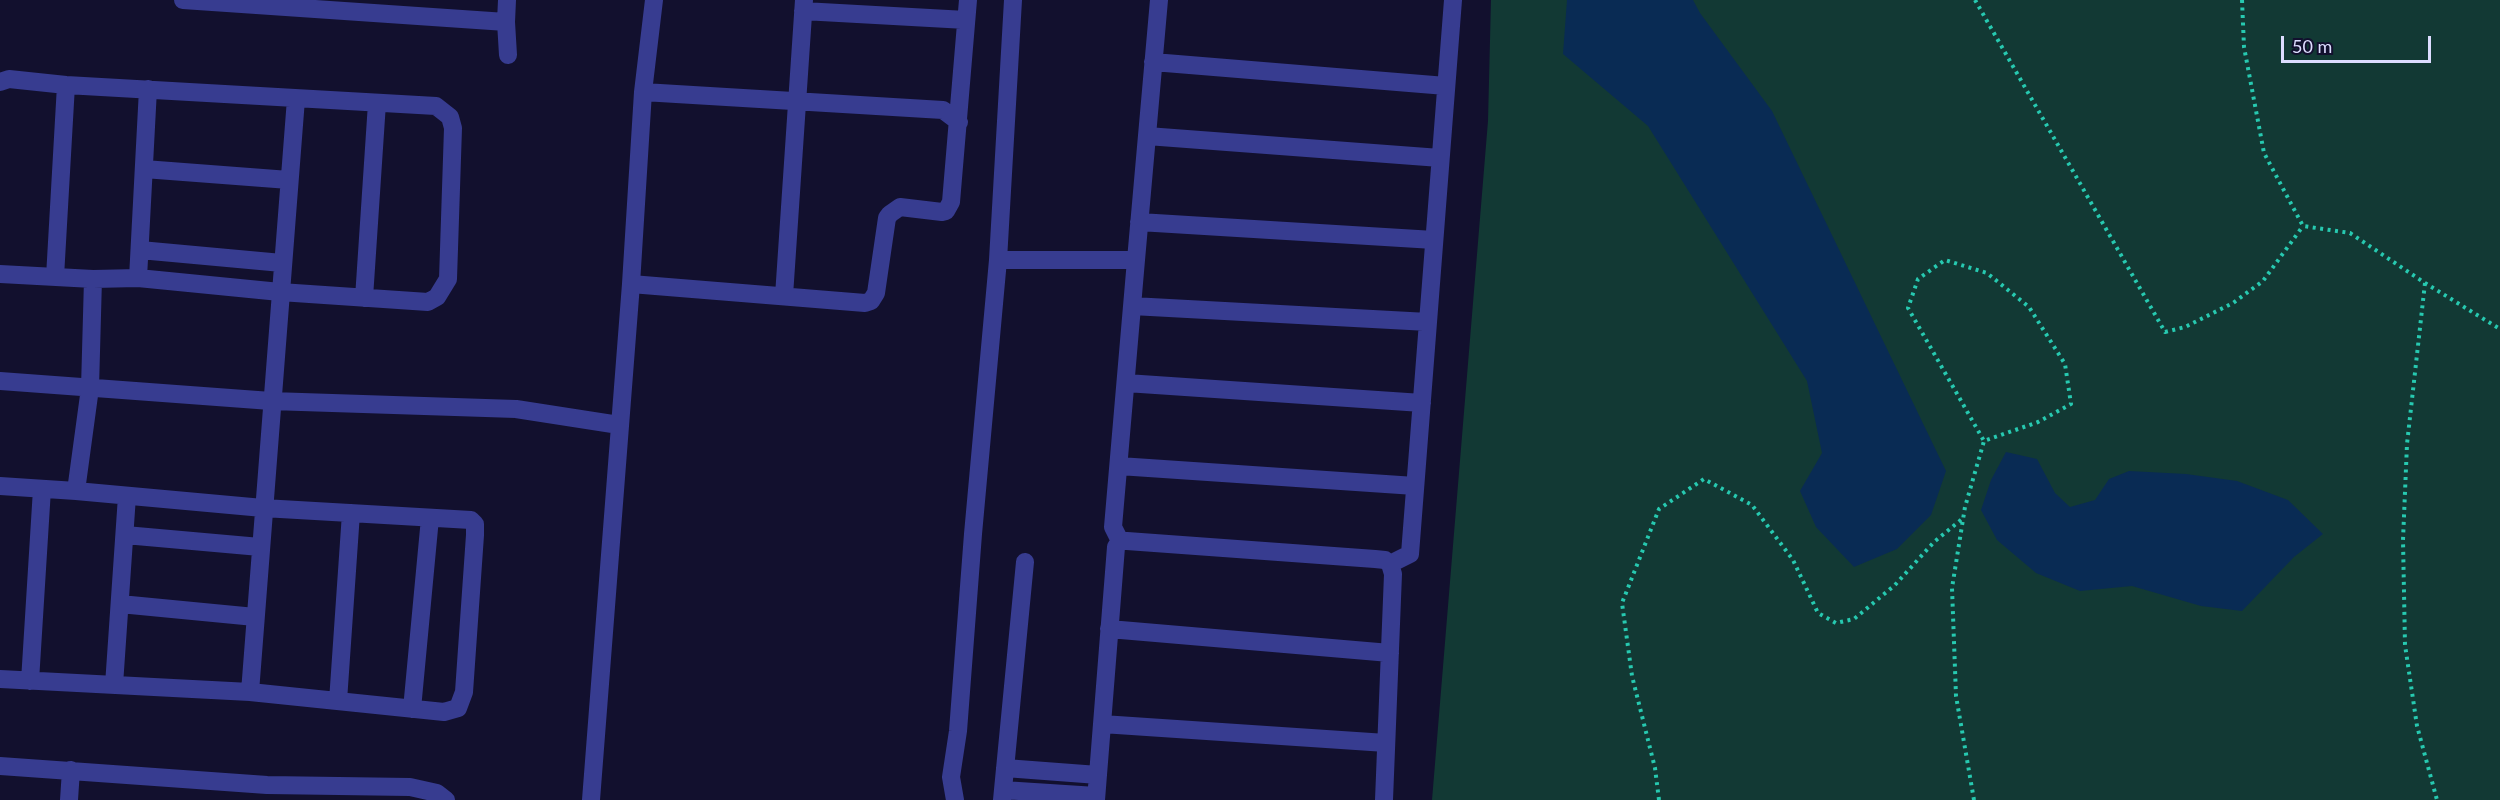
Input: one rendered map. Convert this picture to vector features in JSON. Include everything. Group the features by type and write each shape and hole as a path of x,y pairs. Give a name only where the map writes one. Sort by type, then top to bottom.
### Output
{"street":[{"path":"183,0 261,3 506,22"},
{"path":"507,0 508,55"},
{"path":"591,800 631,284 643,92 654,0"},
{"path":"631,284 865,303 871,301 876,293 887,218 890,214 900,207 942,212 949,208 959,122 968,0"},
{"path":"954,800 951,777 958,731 998,260 1013,0"},
{"path":"1120,541 1113,527 1159,0"},
{"path":"1390,564 1410,554 1453,0"},
{"path":"784,296 804,5 966,20"},
{"path":"1153,62 1446,86"},
{"path":"0,82 9,79 66,85 435,106 450,117 453,128 448,279 437,297 428,302 280,292 138,278 93,279 0,274"},
{"path":"55,277 66,85"},
{"path":"138,278 148,89"},
{"path":"643,92 943,111 959,122"},
{"path":"249,692 296,99"},
{"path":"364,298 377,103"},
{"path":"1147,136 1440,159"},
{"path":"144,169 289,180"},
{"path":"1139,222 1434,240"},
{"path":"140,250 282,263"},
{"path":"998,260 1136,260"},
{"path":"76,491 90,388 93,279"},
{"path":"1132,306 1428,322"},
{"path":"0,381 271,401 516,409 619,425"},
{"path":"1126,383 1422,403"},
{"path":"1119,466 1415,486"},
{"path":"0,486 263,508 471,520 476,524 464,692 458,708 444,712 249,692 0,679"},
{"path":"30,681 42,489"},
{"path":"114,685 128,496"},
{"path":"338,701 351,513"},
{"path":"412,709 430,518"},
{"path":"125,535 260,547"},
{"path":"1120,541 1375,559 1385,560 1390,564 1393,574 1384,800"},
{"path":"1025,562 1002,795 1096,798 1116,547 1120,541"},
{"path":"120,604 255,617"},
{"path":"1109,629 1390,652"},
{"path":"1102,724 1386,743"},
{"path":"0,766 71,770 266,792 410,787 437,793 446,800"},
{"path":"1005,768 1098,775"},
{"path":"69,800 71,770"}],"path":[{"path":"1975,0 2165,332 2186,327 2233,303 2263,281 2303,226"},
{"path":"2242,0 2244,47 2264,153 2303,226"},
{"path":"2303,226 2350,233 2500,329"},
{"path":"1974,800 1956,696 1952,588 1963,519 1984,441 1908,308 1918,279 1945,260 1987,273 2029,307 2065,364 2071,404 2038,422 1984,441"},
{"path":"2425,283 2407,444 2403,540 2407,657 2416,726 2437,800"},
{"path":"1659,800 1655,768 1632,676 1622,603 1659,509 1704,479 1752,505 1793,560 1818,614 1836,623 1854,619 1895,585 1934,542 1963,519"}],"green space":[{"path":"1491,0 2500,0 2500,800 1432,800 1488,121"}],"water":[{"path":"1567,0 1693,0 1700,13 1772,111 1946,471 1931,515 1897,549 1854,567 1816,527 1800,491 1822,453 1807,381 1648,126 1563,54"},
{"path":"2006,452 2037,459 2055,493 2070,507 2095,500 2109,479 2129,471 2186,474 2237,481 2288,500 2323,534 2294,557 2242,611 2201,606 2132,586 2080,591 2036,573 1997,540 1981,510 1991,480"}]}
